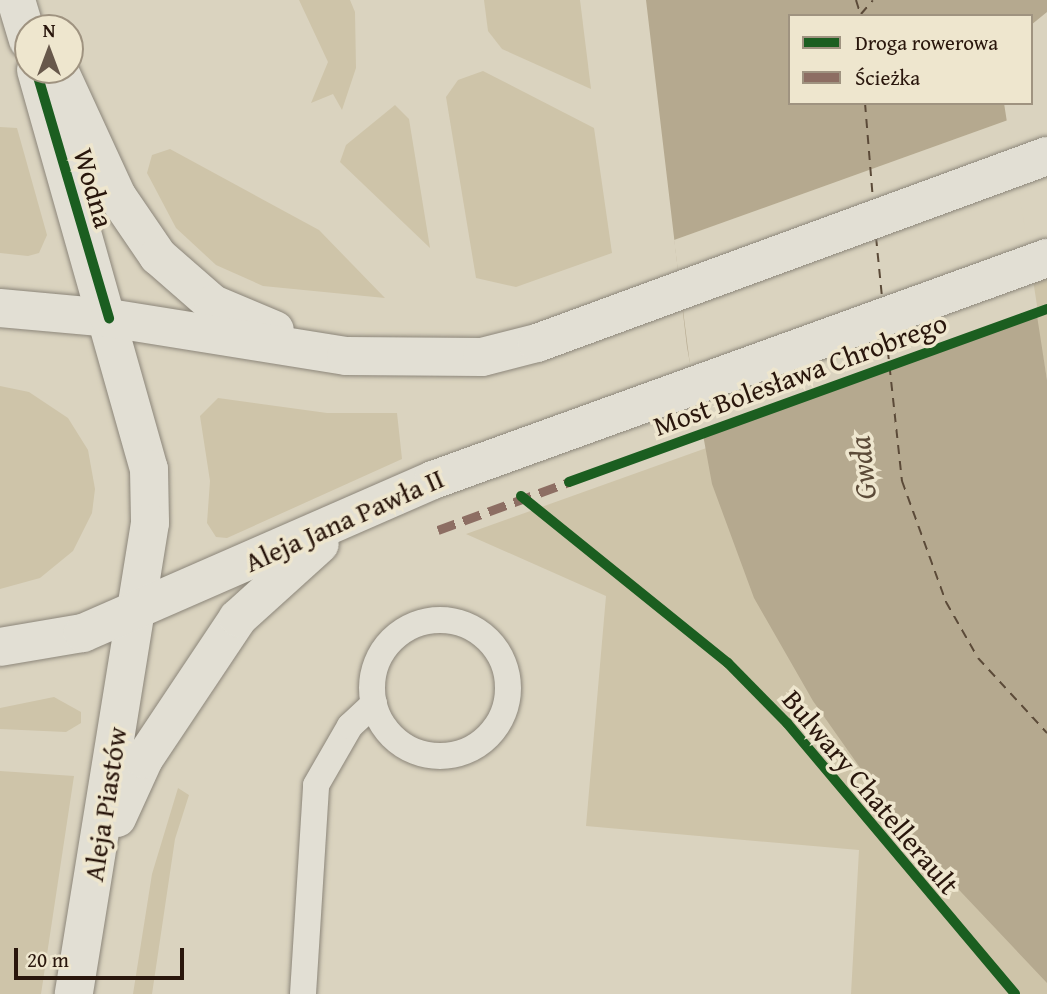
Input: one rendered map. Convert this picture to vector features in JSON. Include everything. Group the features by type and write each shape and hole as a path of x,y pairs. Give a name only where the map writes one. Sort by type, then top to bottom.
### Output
{"main road":[{"name":"Wodna","path":"40,84 109,318 149,469 150,523 133,613"},
{"path":"65,84 117,196 158,256 213,304 346,356"},
{"path":"0,308 109,318 346,356 482,357 537,343 1047,156"},
{"name":"Most Bolesława Chrobrego","path":"557,433 1047,258"},
{"name":"Aleja Jana Pawła II","path":"0,647 83,633 385,501 557,433"},
{"path":"94,872 144,759 238,618 304,555 385,501"},
{"name":"Aleja Piastów","path":"74,994 133,613"}],"lane":[{"path":"303,994 316,785 349,726 374,704 380,655 404,630 436,620 484,636 508,679 495,728 452,754 403,745 374,704"}],"shaded area":[{"path":"299,0 350,0 355,12 356,68 342,110 333,94 311,103 328,62"},
{"path":"484,0 580,0 591,89 502,49 488,31"},
{"path":"483,71 594,128 612,253 516,287 476,278 446,97 458,80"},
{"path":"395,105 409,119 430,248 340,162 346,145"},
{"path":"0,127 17,128 47,235 39,253 28,256 0,253"},
{"path":"170,149 319,230 385,298 263,286 216,265 176,228 147,173 152,155"},
{"path":"1047,258 1047,380 1027,265"},
{"path":"0,386 29,392 68,418 88,450 95,489 92,513 73,551 40,578 0,589"},
{"path":"218,398 327,413 397,413 402,459 227,538 216,537 207,523 210,481 200,416"},
{"path":"712,446 1047,973 1047,994 851,994 859,850 586,826 606,596 466,534"},
{"path":"54,697 81,712 81,723 66,732 0,729 0,708"},
{"path":"0,771 74,776 41,994 0,994"},
{"path":"178,788 189,795 175,839 152,994 133,994 152,874"}],"water":[{"name":"Gwda","path":"646,0 1047,0 1047,12 1033,23 1033,14 788,14 788,105 1004,105 1047,380 1047,983 909,837 813,701 754,598 712,484 687,347"}],"pier":[{"path":"1008,120 1038,312 699,435 674,240"}],"ferry route":[{"path":"856,0 860,14"},
{"path":"861,14 873,0"},
{"path":"865,105 873,200"},
{"path":"876,237 882,297"},
{"path":"886,334 902,481 946,602 978,658 1047,733"}],"marked path":[{"path":"438,530 569,482"}],"cycle path":[{"path":"40,84 109,318"},
{"path":"569,482 1047,309"},
{"name":"Bulwary Chatellerault","path":"521,496 728,663 787,723 1015,994"}]}
